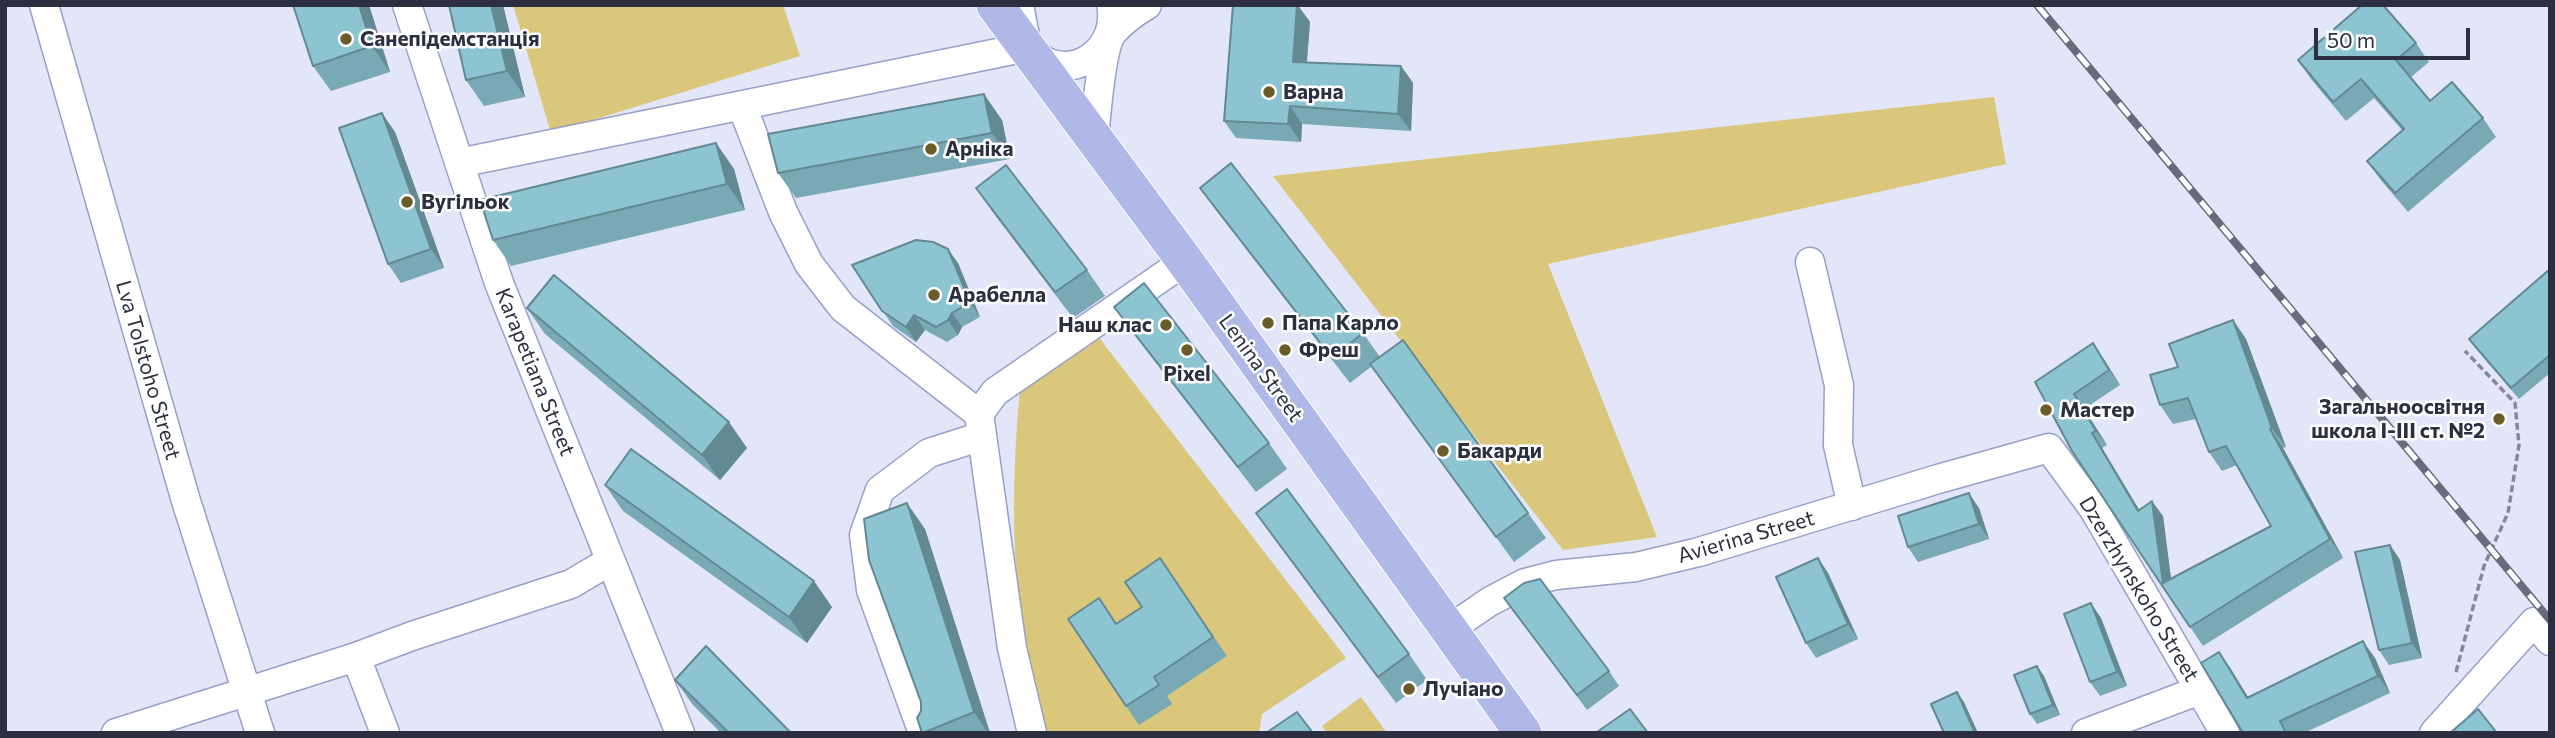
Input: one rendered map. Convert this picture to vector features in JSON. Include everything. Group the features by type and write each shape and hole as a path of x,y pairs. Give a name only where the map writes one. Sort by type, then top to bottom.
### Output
{"main road":[{"name":"Lenina Street","path":"995,5 1185,261 1523,733"}],"street":[{"name":"Lva Tolstoho Street","path":"44,5 186,501 260,733"},
{"name":"Karapetiana Street","path":"407,5 499,283 680,733"},
{"path":"1019,5 1027,47 1049,63 1075,65 1096,55 1111,34 1147,5"},
{"path":"1094,139 1098,89 1111,34 1111,5"},
{"path":"459,163 1027,47"},
{"path":"743,106 783,212 809,264 843,308 980,425"},
{"path":"1032,733 1012,648 980,425 995,392 1185,261"},
{"path":"1810,262 1839,385 1838,445 1852,506"},
{"path":"923,733 872,590 864,535 880,490 929,453 980,425"},
{"name":"Avierina Street","path":"1448,630 1489,602 1525,583 1556,575 1636,566 1686,555 2049,448"},
{"name":"Dzerzhynskoho Street","path":"2049,448 2093,508 2225,733"},
{"path":"117,733 356,657 571,584 610,561"},
{"path":"2434,733 2534,622 2550,641"},
{"path":"356,657 385,733"},
{"path":"2086,733 2200,690"}],"path":[{"path":"2456,672 2484,566 2508,513 2519,445 2515,403 2465,351"}],"shaded area":[{"path":"513,5 783,5 800,56 551,133"},
{"path":"1994,97 2006,164 1548,264 1657,537 1563,550 1273,176"},
{"path":"1097,335 1346,658 1262,714 1259,733 1044,733 1023,641 1016,569 1014,497 1020,389"},
{"path":"1361,697 1387,733 1327,733 1322,726"}],"building":[{"path":"293,5 359,5 372,46 313,66"},
{"path":"449,5 491,5 507,71 466,80"},
{"path":"1233,5 1297,5 1293,62 1401,66 1398,114 1290,106 1288,124 1224,121"},
{"path":"2362,5 2383,5 2416,43 2396,60 2430,101 2452,82 2483,118 2395,193 2367,161 2404,129 2361,79 2333,102 2298,60"},
{"path":"984,94 992,133 778,173 768,134"},
{"path":"382,113 431,249 388,264 339,128"},
{"path":"716,143 727,184 493,240 480,200"},
{"path":"1231,163 1363,333 1332,358 1200,188"},
{"path":"1006,165 1087,270 1055,292 976,188"},
{"path":"916,240 933,242 948,249 970,302 936,327 914,315 906,327 882,311 852,265"},
{"path":"2550,269 2550,355 2511,388 2469,339"},
{"path":"554,275 729,422 702,455 527,308"},
{"path":"1144,283 1269,443 1238,467 1114,307"},
{"path":"2233,320 2272,428 2270,429 2330,539 2190,627 2161,584 2271,526 2226,446 2209,452 2188,398 2160,405 2150,375 2178,367 2169,344"},
{"path":"1403,340 1528,513 1496,537 1370,364"},
{"path":"2093,343 2109,370 2074,394 2096,431 2092,433 2138,511 2152,501 2161,584 2072,451 2035,382"},
{"path":"631,449 814,581 789,617 605,485"},
{"path":"1287,489 1409,654 1378,677 1256,513"},
{"path":"1969,493 1979,524 1908,547 1898,516"},
{"path":"907,503 974,712 923,733 917,718 921,711 921,702 869,560 864,519"},
{"path":"2390,545 2412,643 2379,650 2355,552"},
{"path":"1160,558 1213,637 1154,677 1159,685 1126,706 1068,619 1099,598 1116,624 1142,607 1125,582"},
{"path":"1818,558 1848,624 1806,643 1776,577"},
{"path":"1540,579 1609,671 1577,695 1504,598 1524,583"},
{"path":"2091,603 2117,672 2090,682 2064,614"},
{"path":"2363,641 2378,676 2280,721 2286,733 2243,733 2201,663 2219,652 2247,698"},
{"path":"706,646 791,733 729,733 675,680"},
{"path":"2037,666 2053,705 2030,714 2014,675"},
{"path":"1957,692 1975,733 1944,733 1931,704"},
{"path":"1630,709 1648,733 1597,732"},
{"path":"2478,709 2497,733 2450,733"},
{"path":"1297,712 1313,733 1266,733"}],"railway":[{"path":"2037,5 2550,620"}],"place":[{"name":"Санепідемстанція","path":"346,39"},
{"name":"Варна","path":"1269,92"},
{"name":"Арніка","path":"931,149"},
{"name":"Вугільок","path":"407,202"},
{"name":"Арабелла","path":"934,295"},
{"name":"Папа Карло","path":"1268,323"},
{"name":"Наш клас","path":"1166,325"},
{"name":"Pixel","path":"1187,350"},
{"name":"Фреш","path":"1285,350"},
{"name":"Мастер","path":"2046,410"},
{"name":"Загальноосвітня школа І-ІІІ ст. №2","path":"2499,419"},
{"name":"Бакарди","path":"1443,451"},
{"name":"Лучіано","path":"1409,689"}]}
